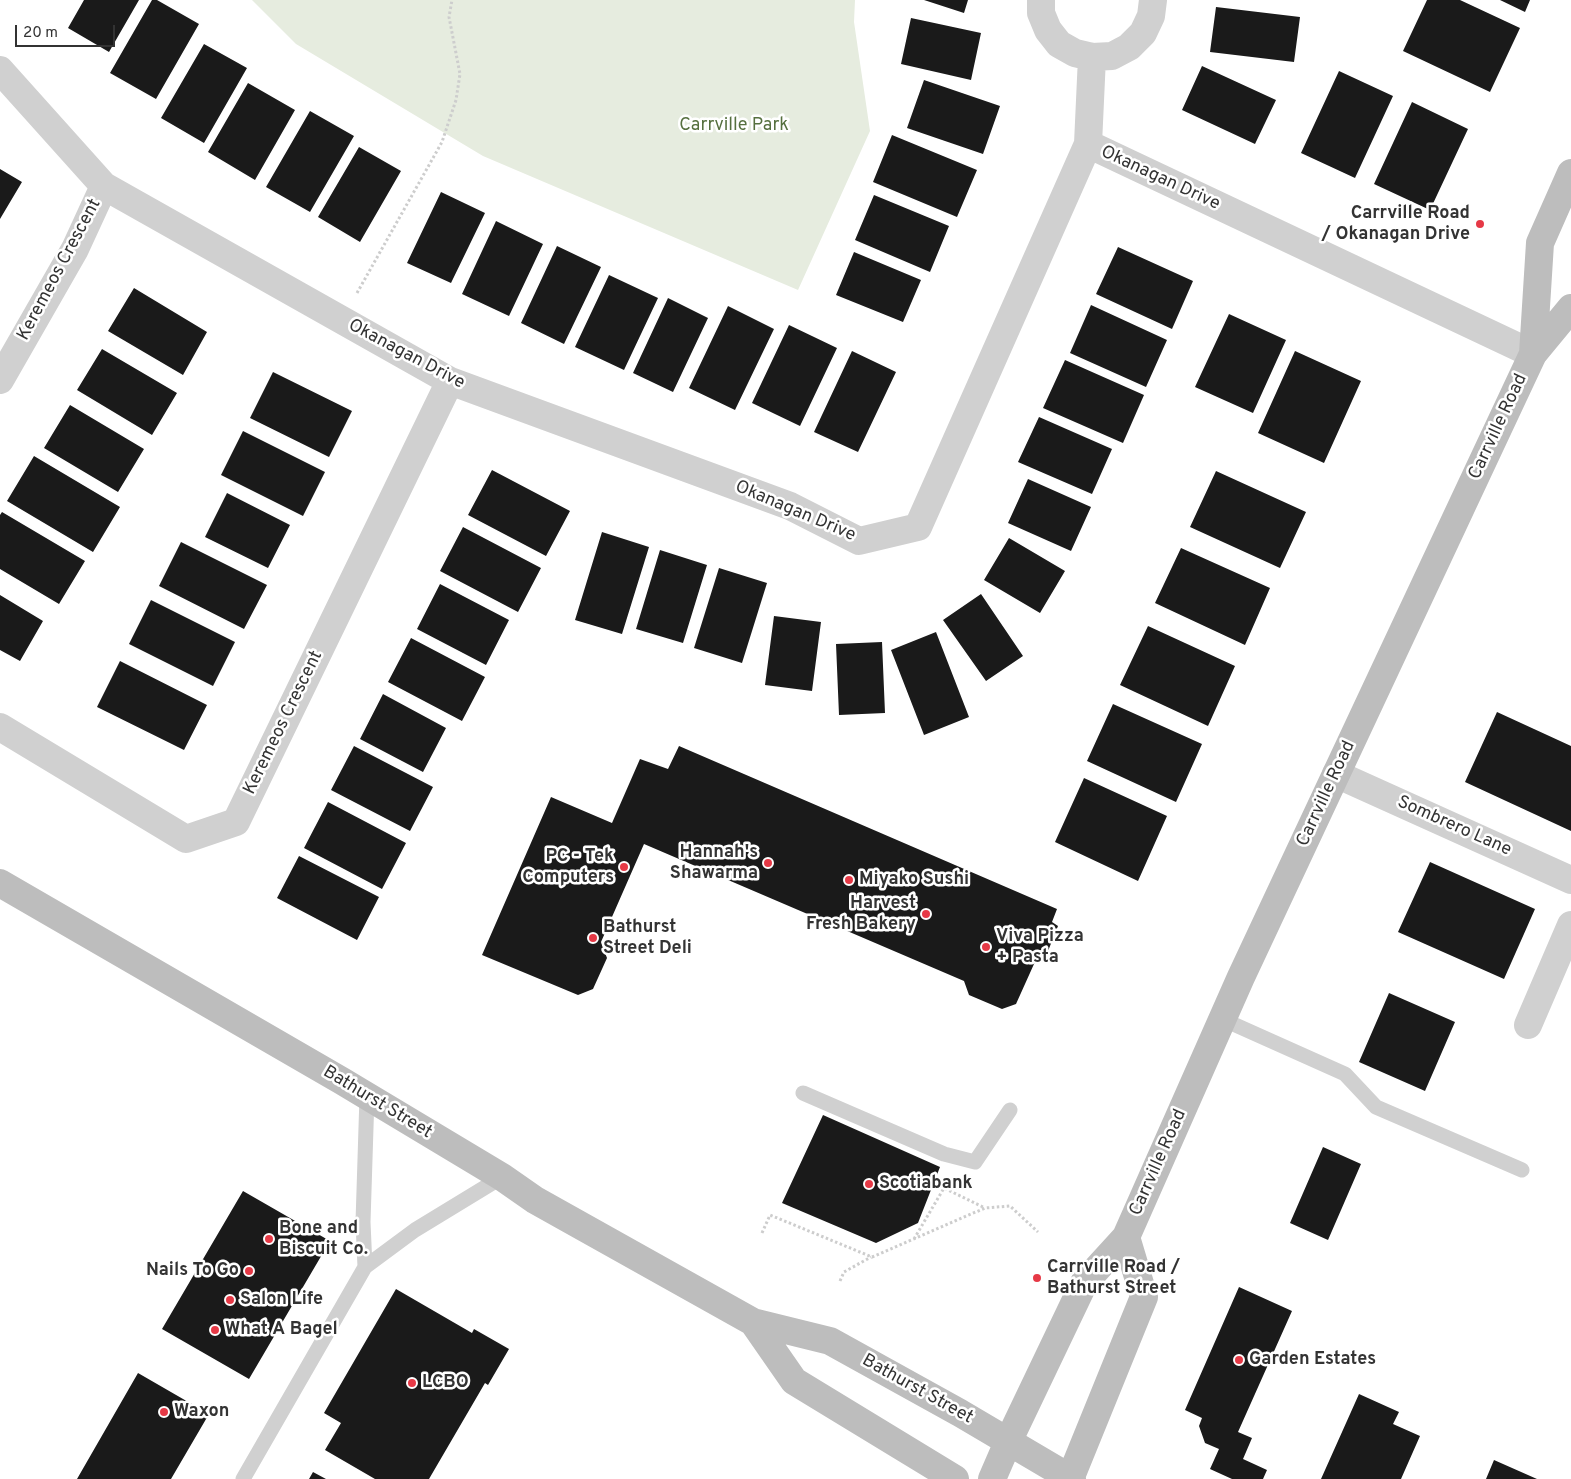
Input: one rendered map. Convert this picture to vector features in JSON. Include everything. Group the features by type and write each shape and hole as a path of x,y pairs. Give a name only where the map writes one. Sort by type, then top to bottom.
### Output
{"main road":[{"name":"Carrville Road","path":"1533,354 1540,244 1571,173"},
{"name":"Carrville Road","path":"992,1479 1084,1283 1126,1237 1222,1019 1533,354 1571,308"},
{"name":"Bathurst Street","path":"0,884 367,1096 502,1177 535,1200 753,1322 830,1341 960,1413 1071,1479"},
{"name":"Carrville Road","path":"1071,1479 1144,1297 1126,1237"},
{"name":"Bathurst Street","path":"753,1322 794,1381 955,1479"}],"street":[{"path":"1041,0 1041,13 1048,30 1060,44 1075,53 1092,57 1112,56 1129,47 1143,33 1151,16 1153,0"},
{"path":"1088,144 1092,57"},
{"name":"Okanagan Drive","path":"0,70 104,186 450,382 790,506 859,541 918,527 1088,144 1533,354"},
{"name":"Keremeos Crescent","path":"0,380 75,249 104,186"},
{"name":"Keremeos Crescent","path":"0,728 186,839 236,822 450,382"},
{"name":"Sombrero Lane","path":"1336,774 1571,880"},
{"path":"1528,1025 1571,924"}],"lane":[{"path":"1222,1019 1345,1074 1376,1107 1522,1170"},
{"path":"803,1093 944,1154 975,1162 1010,1110"},
{"path":"365,1267 363,1222 367,1096"},
{"path":"243,1479 365,1267 414,1230 502,1177"}],"path":[{"path":"352,301 442,142 456,100 460,74 449,17 452,0"},
{"path":"914,1238 944,1188 985,1208"},
{"path":"840,1281 844,1272 872,1257 985,1208 1010,1206 1038,1232"},
{"path":"762,1233 770,1215 872,1257"}],"green space":[{"name":"Carrville Park","path":"252,0 855,0 854,22 870,131 798,290 483,156 296,44"}],"building":[{"path":"84,0 139,0 109,52 68,28"},
{"path":"152,0 157,0 199,24 156,99 110,73"},
{"path":"924,0 968,0 964,13"},
{"path":"1427,0 1460,0 1520,28 1490,92 1403,51"},
{"path":"1500,0 1530,0 1525,12"},
{"path":"1216,7 1300,17 1294,62 1210,52"},
{"path":"911,18 981,33 971,80 901,64"},
{"path":"204,44 247,68 204,143 161,118"},
{"path":"1202,66 1276,100 1255,144 1182,110"},
{"path":"1339,71 1393,96 1355,178 1301,153"},
{"path":"924,80 1000,106 983,154 907,128"},
{"path":"248,83 295,110 255,180 208,152"},
{"path":"1412,102 1468,129 1430,210 1374,184"},
{"path":"310,111 354,136 310,212 266,187"},
{"path":"892,135 977,170 957,217 873,182"},
{"path":"359,147 401,171 360,242 318,217"},
{"path":"0,169 22,182 0,219"},
{"path":"441,192 485,213 451,283 407,263"},
{"path":"874,195 949,226 930,272 855,240"},
{"path":"496,221 543,244 509,316 462,294"},
{"path":"557,246 601,267 564,344 521,323"},
{"path":"1118,247 1193,281 1172,329 1096,294"},
{"path":"854,252 921,280 903,322 836,295"},
{"path":"609,275 658,298 624,370 575,347"},
{"path":"134,288 207,332 183,375 108,331"},
{"path":"668,298 708,318 673,392 633,373"},
{"path":"1091,305 1167,340 1146,387 1070,353"},
{"path":"728,306 774,329 735,410 689,388"},
{"path":"1229,314 1286,340 1253,413 1195,387"},
{"path":"789,325 837,348 800,426 752,403"},
{"path":"102,349 177,393 152,435 77,390"},
{"path":"852,351 896,372 858,452 814,432"},
{"path":"1295,351 1361,381 1324,463 1258,433"},
{"path":"1065,360 1144,395 1123,443 1043,408"},
{"path":"273,372 352,411 329,457 250,418"},
{"path":"70,405 144,449 118,492 44,448"},
{"path":"1039,417 1112,449 1092,494 1018,462"},
{"path":"243,431 325,472 303,516 221,475"},
{"path":"34,456 120,507 93,552 7,501"},
{"path":"492,470 570,511 546,556 468,515"},
{"path":"1216,471 1306,512 1280,568 1190,527"},
{"path":"1028,479 1091,507 1071,551 1008,523"},
{"path":"227,493 290,525 268,568 205,537"},
{"path":"2,512 85,561 59,604 0,569 0,515"},
{"path":"463,527 541,568 518,612 440,571"},
{"path":"602,532 649,547 622,634 575,620"},
{"path":"1009,538 1065,571 1040,613 984,580"},
{"path":"181,542 267,585 244,629 159,586"},
{"path":"1181,548 1270,588 1245,645 1155,603"},
{"path":"660,550 707,565 683,643 636,629"},
{"path":"719,568 767,583 742,663 694,648"},
{"path":"440,584 509,620 486,665 417,629"},
{"path":"981,594 1023,656 986,681 943,620"},
{"path":"0,595 43,621 20,661 0,650"},
{"path":"151,600 235,642 213,686 129,644"},
{"path":"774,616 821,622 812,691 765,685"},
{"path":"1148,626 1235,666 1208,726 1120,685"},
{"path":"936,632 969,717 924,735 891,650"},
{"path":"411,638 485,677 462,721 388,682"},
{"path":"882,642 885,713 839,715 836,644"},
{"path":"120,661 207,705 184,750 97,707"},
{"path":"383,694 446,728 423,772 360,739"},
{"path":"1113,704 1202,744 1176,802 1087,761"},
{"path":"1497,712 1571,746 1571,831 1465,782"},
{"path":"354,746 433,787 410,831 331,790"},
{"path":"679,746 1057,909 1052,922 1058,926 1044,961 1034,964 1016,1004 1002,1009 969,995 964,981 644,844 601,942 607,958 593,989 578,995 482,955 551,797 612,823 640,759 668,769"},
{"path":"1084,778 1167,816 1138,881 1055,842"},
{"path":"328,802 406,843 382,889 304,848"},
{"path":"299,856 379,897 357,940 277,898"},
{"path":"1430,862 1535,909 1504,979 1398,932"},
{"path":"1389,993 1455,1022 1425,1091 1359,1062"},
{"path":"823,1115 940,1167 918,1223 876,1243 782,1203"},
{"path":"1323,1147 1361,1164 1328,1240 1290,1223"},
{"path":"243,1191 330,1241 249,1379 162,1329"},
{"name":"Garden Estates","path":"1239,1287 1292,1311 1238,1432 1252,1438 1243,1459 1267,1470 1263,1479 1232,1479 1210,1469 1219,1449 1205,1443 1199,1426 1202,1418 1185,1410"},
{"path":"396,1289 472,1333 474,1329 509,1349 488,1385 485,1383 429,1479 375,1479 325,1450 341,1423 324,1413"},
{"path":"138,1373 209,1414 171,1479 77,1479"},
{"path":"1359,1394 1399,1412 1393,1424 1420,1436 1401,1479 1321,1479"},
{"path":"1494,1460 1537,1479 1486,1479"},
{"path":"313,1472 326,1479 309,1479"}],"place":[{"name":"Carrville Road / Okanagan Drive","path":"1480,224"},
{"name":"Hannah's Shawarma","path":"768,863"},
{"name":"PC - Tek Computers","path":"624,867"},
{"name":"Miyako Sushi","path":"849,880"},
{"name":"Harvest Fresh Bakery","path":"926,914"},
{"name":"Bathurst Street Deli","path":"593,938"},
{"name":"Viva Pizza + Pasta","path":"986,947"},
{"name":"Scotiabank","path":"869,1184"},
{"name":"Bone and Biscuit Co.","path":"269,1239"},
{"name":"Nails To Go","path":"249,1271"},
{"name":"Carrville Road / Bathurst Street","path":"1037,1278"},
{"name":"Salon Life","path":"230,1300"},
{"name":"What A Bagel","path":"215,1330"},
{"name":"Garden Estates","path":"1239,1360"},
{"name":"LCBO","path":"412,1383"},
{"name":"Waxon","path":"164,1412"}]}
